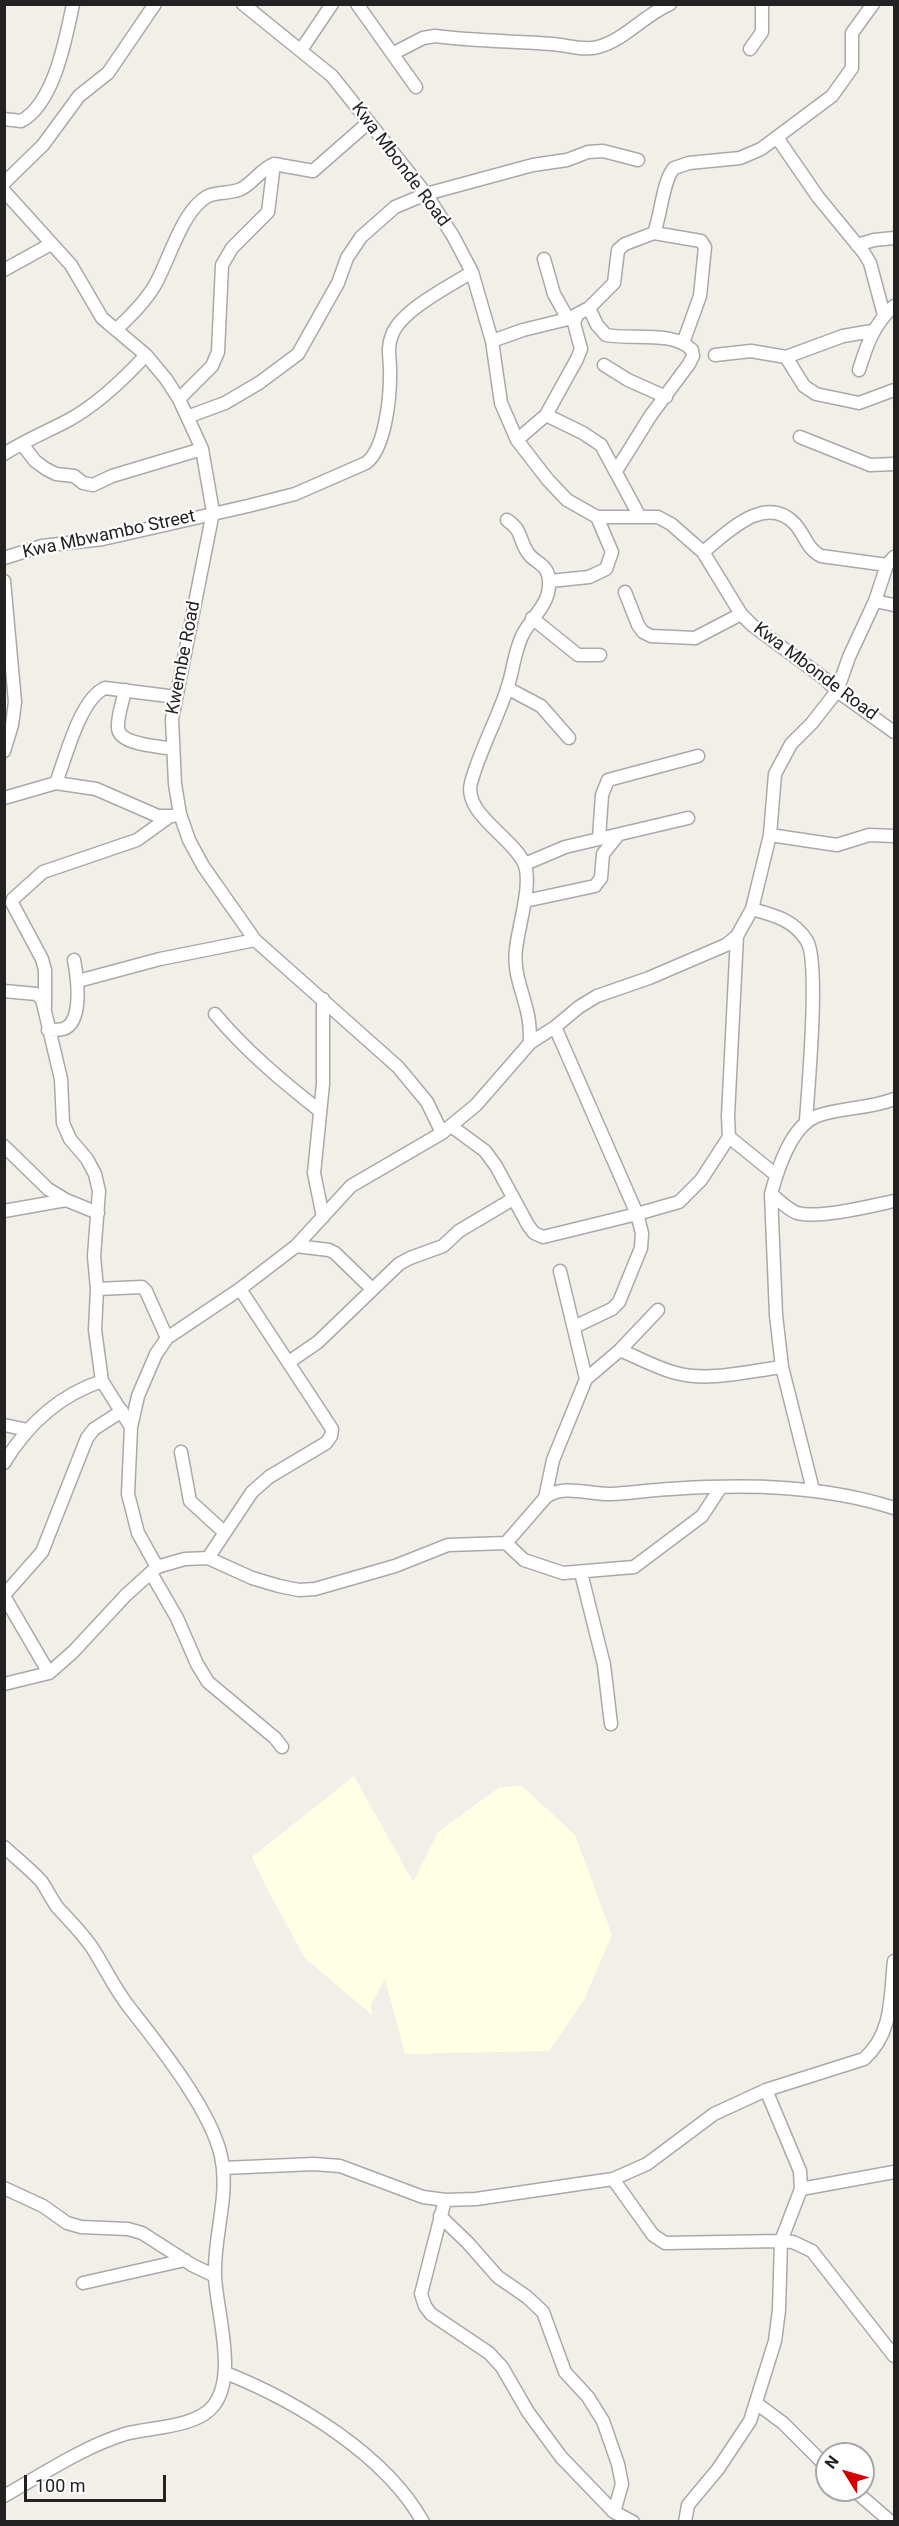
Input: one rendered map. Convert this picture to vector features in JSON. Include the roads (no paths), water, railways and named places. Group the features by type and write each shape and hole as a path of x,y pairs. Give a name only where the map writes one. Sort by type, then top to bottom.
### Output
{"street":[{"path":"4,119 21,121 35,111 55,75 73,4"},
{"path":"4,183 43,145 79,96 108,73 155,4"},
{"name":"Kwa Mbonde Road","path":"243,4 332,76 426,194 453,236 472,272 492,341 501,403 518,440 548,480 567,500 597,517 658,517 671,524 703,552 741,614 825,679 837,691 894,732"},
{"path":"301,50 332,4"},
{"path":"357,4 417,87"},
{"path":"394,53 423,38 435,36 555,44 578,48 598,47 624,35 658,9 670,4"},
{"path":"750,49 762,32 762,4"},
{"path":"654,233 661,217 666,185 675,168 689,163 740,158 762,149 832,96 852,68 852,33 873,4"},
{"path":"116,330 156,284 169,252 195,207 203,198 214,193 240,189 268,166 274,164 313,171 369,122"},
{"path":"778,139 818,197 870,263 884,315"},
{"path":"187,417 225,403 259,383 298,354 338,283 347,258 361,237 378,219 395,207 426,194 533,165 567,160 588,152 603,151 638,160"},
{"path":"179,399 212,366 218,352 222,265 232,248 268,212 274,164"},
{"name":"Kwembe Road","path":"4,191 71,265 102,318 146,355 166,379 179,399 202,449 213,512 172,719 175,815 203,866 255,940 398,1067 447,1130"},
{"path":"492,341 572,317 589,308 614,283 618,250 625,244 654,233 701,241 705,247 700,296 682,343"},
{"path":"857,245 894,238"},
{"path":"4,270 51,243"},
{"path":"518,440 546,415 581,349 572,317 554,294 544,259"},
{"name":"Kwa Mbwambo Street","path":"4,558 42,546 103,539 295,494 372,459 386,418 390,374 388,354 392,334 404,317 472,272"},
{"path":"859,370 872,331 894,306"},
{"path":"589,308 597,325 606,335 659,338 682,343 692,350 693,356 651,415 616,471"},
{"path":"716,355 751,351 786,357 843,336 872,331"},
{"path":"4,454 68,421 94,403 126,376 146,355"},
{"path":"786,357 804,386 816,394 859,403 894,390"},
{"path":"604,365 628,380 666,397"},
{"path":"546,415 595,440 605,450 640,517"},
{"path":"800,437 870,465 894,464"},
{"path":"22,444 35,461 45,469 56,474 74,476 83,483 93,485 112,476 202,449"},
{"path":"282,1747 275,1738 208,1682 197,1664 138,1533 128,1494 131,1426 148,1368 167,1338 240,1289 296,1246 342,1195 361,1178 447,1130 476,1105 530,1043 597,996 649,978 726,945 737,936 752,909 770,835 775,774 783,756 837,691 849,657 891,561 821,556 813,552 794,523 770,512 754,515 739,523 703,552"},
{"path":"550,581 589,577 606,569 612,552 597,517"},
{"path":"507,520 518,529 529,555 544,566 550,581 545,602 532,618 518,645 507,688 477,765 470,794 480,814 502,834 525,864 525,901 514,967 527,1011 530,1043"},
{"path":"4,581 15,702 12,725 4,751"},
{"path":"625,592 638,625 643,632 651,636 694,638 741,614"},
{"path":"875,601 894,604"},
{"path":"532,618 578,655 600,655"},
{"path":"56,783 91,697 105,688 176,697"},
{"path":"507,688 541,706 569,738"},
{"path":"125,690 118,728 120,735 127,741 173,749"},
{"path":"599,838 602,795 608,780 698,756"},
{"path":"4,798 56,783 96,789 158,816 175,815"},
{"path":"131,1426 102,1381 95,1330 97,1289 94,1256 99,1191 95,1174 87,1159 70,1139 63,1123 61,1079 45,1009 45,970 42,959 12,903 14,898 43,872 137,840 175,815"},
{"path":"525,864 565,847 688,818"},
{"path":"525,901 595,886 601,878 603,854 618,835"},
{"path":"770,835 837,845 869,835 894,836"},
{"path":"752,909 784,918 808,942 812,956 806,1122"},
{"path":"447,1130 485,1151 496,1166 528,1225 534,1233 543,1237 679,1202 701,1180 729,1137 728,1116 737,936"},
{"path":"78,981 160,958 255,940"},
{"path":"48,1030 63,1029 72,1021 76,1009 78,981 74,960"},
{"path":"4,991 36,994 42,999 45,1009"},
{"path":"323,999 323,1084 314,1173 323,1217"},
{"path":"215,1014 257,1058 320,1111"},
{"path":"555,1027 638,1214 642,1233 641,1248 619,1302 612,1309 574,1327"},
{"path":"813,1490 782,1367 776,1315 771,1194 776,1175 790,1146 806,1122 819,1115 881,1105 894,1099"},
{"path":"729,1137 776,1175"},
{"path":"4,1146 48,1189 66,1200 98,1213"},
{"path":"771,1194 789,1209 807,1214 855,1210 894,1201"},
{"path":"289,1362 318,1342 371,1288 399,1264 443,1246 459,1231 513,1199"},
{"path":"4,1210 66,1200"},
{"path":"296,1246 329,1250 335,1253 371,1288"},
{"path":"560,1271 586,1378"},
{"path":"97,1289 142,1287 146,1291 167,1338"},
{"path":"208,1558 252,1492 269,1477 326,1443 331,1436 332,1429 240,1289"},
{"path":"545,1498 553,1460 586,1378 621,1350 658,1310"},
{"path":"621,1350 664,1369 689,1375 711,1375 782,1367"},
{"path":"4,1463 28,1430 65,1398 84,1387 102,1381"},
{"path":"49,1673 4,1596 42,1552 87,1438 102,1423 122,1411"},
{"path":"4,1425 28,1430"},
{"path":"181,1452 190,1501 224,1532"},
{"path":"4,1684 49,1673 154,1570 185,1559 208,1558 252,1578 299,1590 315,1589 343,1582 395,1566 448,1545 506,1543 524,1560 563,1573 634,1567 702,1516 722,1487"},
{"path":"506,1543 545,1498 559,1491 603,1494 722,1487 777,1487 813,1490 894,1508"},
{"path":"581,1573 604,1665 611,1724"},
{"path":"4,1847 41,1881 54,1903 91,1947 128,2005 154,2037 204,2115 221,2154 224,2184 215,2276 222,2318 225,2373 222,2392 213,2407 196,2418 125,2434 81,2453 4,2496"},
{"path":"223,2168 314,2164 340,2166 423,2197 445,2200 476,2199 613,2179 646,2164 714,2115 766,2090 864,2059 889,2035 894,1961"},
{"path":"685,2522 688,2505 718,2469 750,2421 775,2341 779,2310 781,2241 801,2189 800,2171 766,2090"},
{"path":"801,2189 894,2172"},
{"path":"613,2179 653,2235 665,2243 781,2241 802,2246 820,2259 894,2356"},
{"path":"4,2188 43,2206 67,2223 81,2227 128,2229 142,2233 215,2276"},
{"path":"445,2200 421,2294 425,2306 431,2314 489,2354 502,2367 528,2412 561,2457 614,2512 633,2522"},
{"path":"440,2216 498,2277 543,2312 561,2365 596,2408 611,2445 622,2484 614,2512"},
{"path":"83,2283 185,2260"},
{"path":"225,2373 280,2397 337,2433 395,2484 423,2522"},
{"path":"756,2403 783,2423 815,2455"},
{"path":"868,2502 891,2522"}]}
